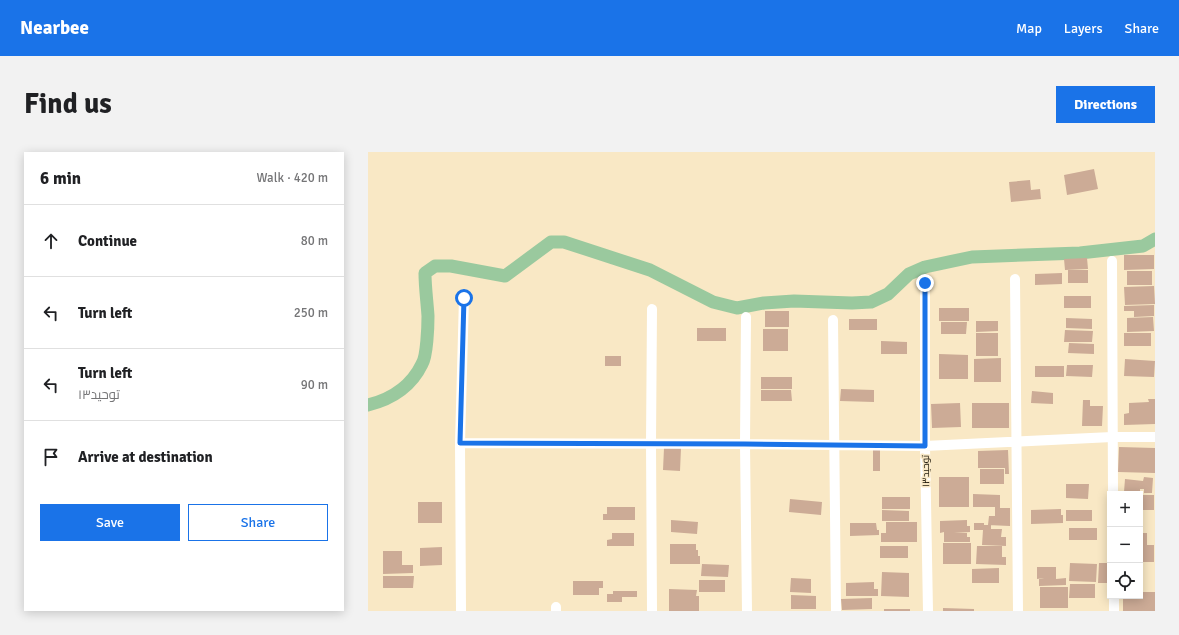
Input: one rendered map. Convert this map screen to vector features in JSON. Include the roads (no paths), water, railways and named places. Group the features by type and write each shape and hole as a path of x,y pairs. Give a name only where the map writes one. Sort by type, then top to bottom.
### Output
{"street":[{"path":"1112,261 1113,491"},
{"path":"1015,279 1018,611"},
{"name":"توحید۱۳","path":"925,283 925,446 928,611"},
{"path":"461,611 460,443 464,298"},
{"path":"652,309 652,611"},
{"path":"746,318 746,611"},
{"path":"833,320 836,611"},
{"path":"460,443 834,444 925,446 1112,437 1155,437"},
{"path":"1114,599 1114,611"}],"waterway":[{"path":"368,405 385,399 400,391 418,372 424,360 428,327 425,273 435,266 451,266 505,276 551,242 564,242 650,270 713,302 737,308 764,303 794,301 852,303 871,302 888,294 909,274 925,267 972,257 1080,253 1143,246 1155,239"}]}
